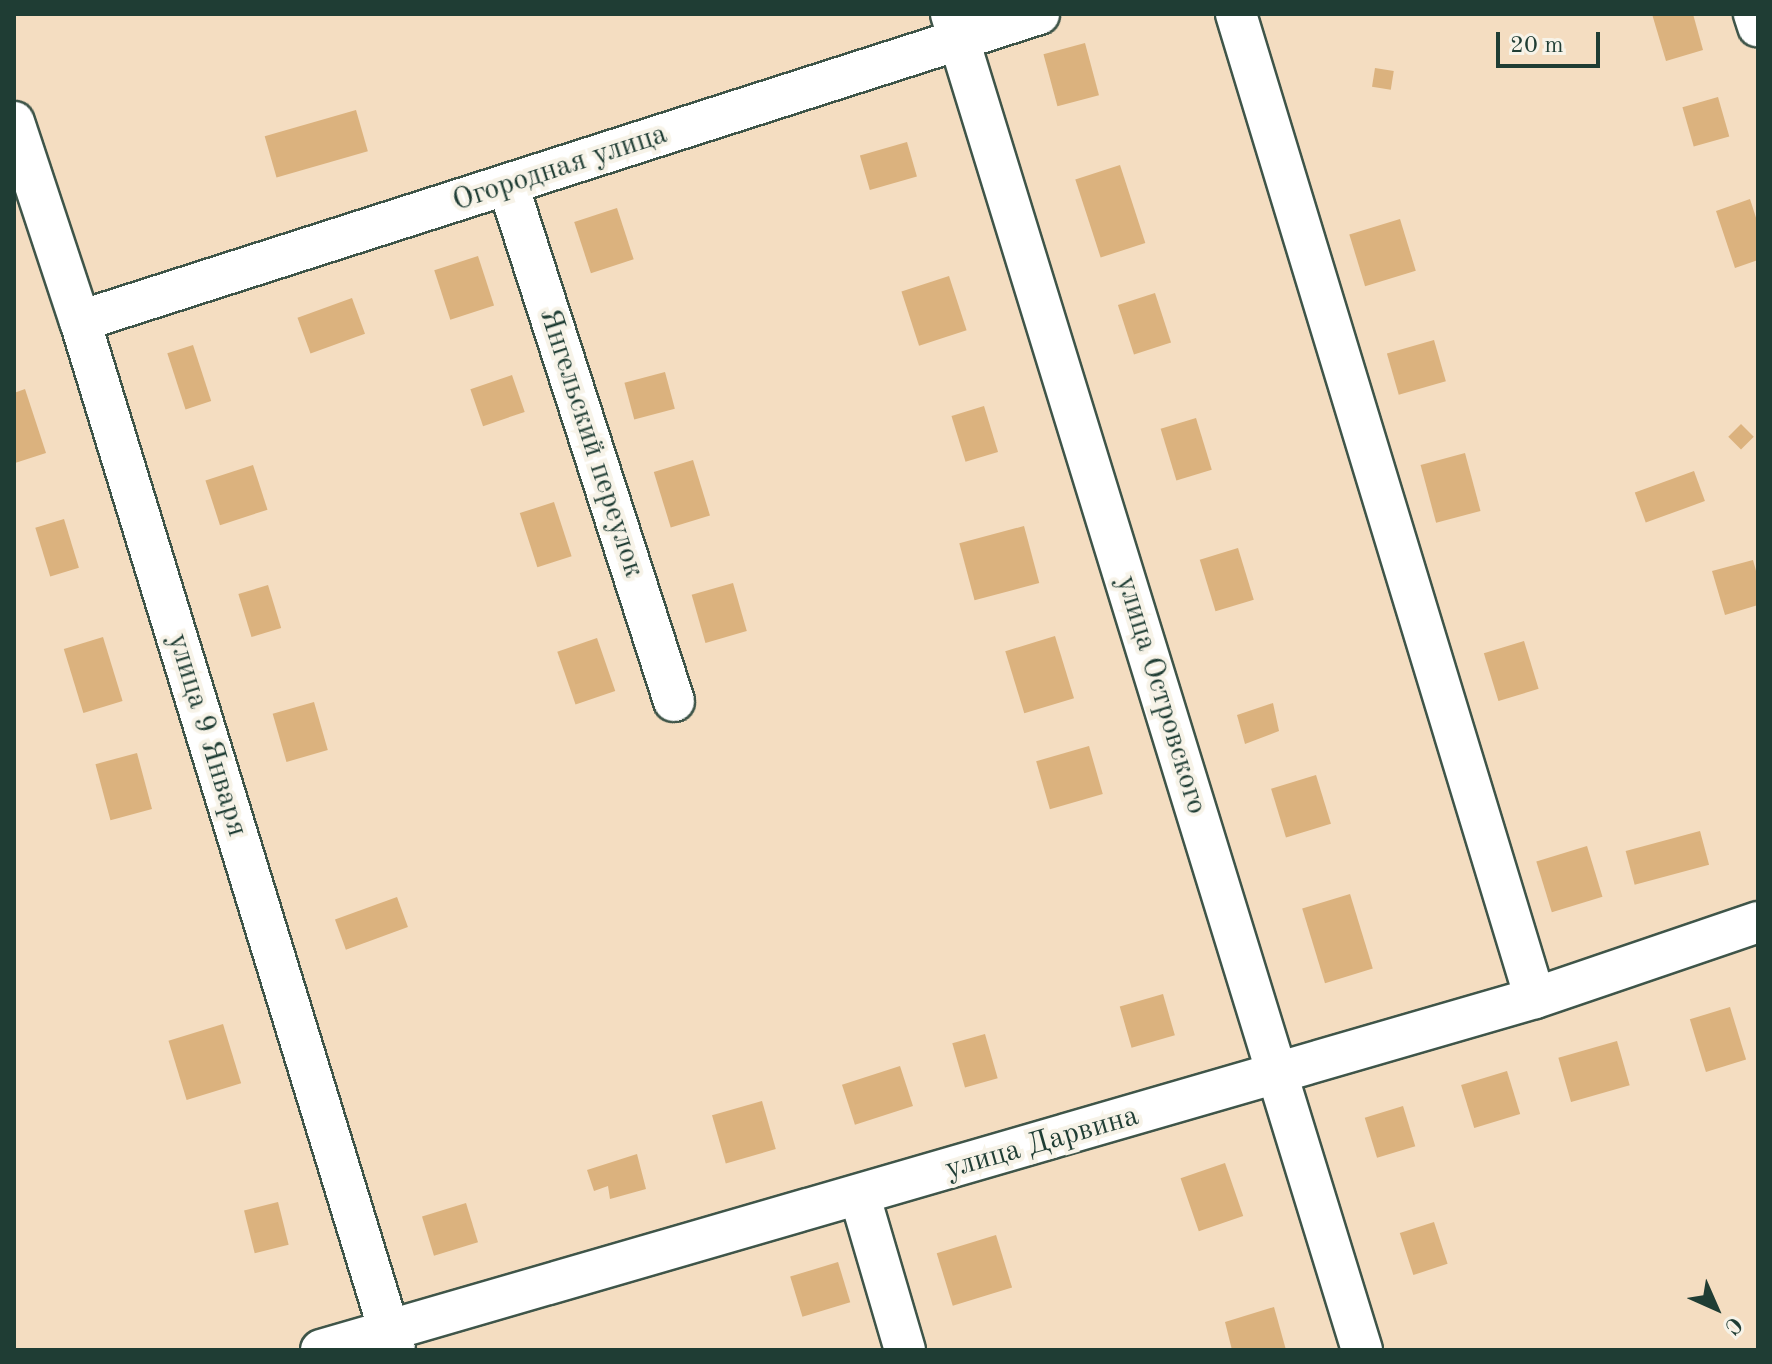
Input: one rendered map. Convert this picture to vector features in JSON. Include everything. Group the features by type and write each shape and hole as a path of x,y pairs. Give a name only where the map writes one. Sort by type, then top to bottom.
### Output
{"street":[{"name":"Огородная улица","path":"80,321 508,185 955,27 1039,14"},
{"path":"1236,14 1535,998"},
{"path":"1754,14 1758,26"},
{"name":"улица Островского","path":"955,27 1362,1350"},
{"name":"улица 9 Января","path":"14,122 80,321 392,1339"},
{"name":"Янгельский переулок","path":"508,185 674,701"},
{"name":"улица Дарвина","path":"321,1350 392,1339 1535,998 1758,922"},
{"path":"860,1197 905,1350"}],"building":[{"path":"1652,14 1693,14 1703,50 1666,61"},
{"path":"1085,43 1099,95 1057,106 1043,54"},
{"path":"1375,68 1394,71 1391,90 1372,87"},
{"path":"1718,97 1729,136 1694,147 1682,107"},
{"path":"356,110 368,151 277,178 265,136"},
{"path":"907,142 917,177 870,190 860,156"},
{"path":"1120,165 1145,243 1101,258 1075,180"},
{"path":"1750,199 1758,224 1758,260 1735,268 1716,211"},
{"path":"617,208 634,259 591,273 574,222"},
{"path":"1400,219 1416,271 1365,286 1349,234"},
{"path":"478,256 494,305 450,320 434,270"},
{"path":"949,276 967,330 919,346 901,291"},
{"path":"1155,293 1171,342 1134,355 1118,305"},
{"path":"352,298 365,334 310,354 297,318"},
{"path":"1434,340 1446,381 1399,395 1387,354"},
{"path":"193,345 211,401 186,409 167,353"},
{"path":"665,372 675,409 634,420 624,383"},
{"path":"512,375 525,412 483,426 470,389"},
{"path":"25,389 46,453 15,463 14,393"},
{"path":"984,406 998,452 966,462 951,416"},
{"path":"1196,418 1212,470 1176,480 1161,429"},
{"path":"1741,424 1754,437 1741,449 1728,437"},
{"path":"1465,453 1481,511 1436,523 1421,465"},
{"path":"693,460 710,515 671,527 654,472"},
{"path":"253,465 268,510 220,525 205,480"},
{"path":"1694,471 1705,501 1646,523 1635,493"},
{"path":"554,502 572,556 537,567 520,513"},
{"path":"64,519 79,568 50,577 35,528"},
{"path":"1024,526 1039,583 975,600 959,543"},
{"path":"1238,548 1254,600 1216,611 1200,560"},
{"path":"1753,560 1758,578 1758,605 1725,615 1712,571"},
{"path":"733,583 747,631 705,643 692,595"},
{"path":"268,585 281,628 252,637 238,594"},
{"path":"1055,636 1074,698 1024,713 1005,651"},
{"path":"103,637 123,701 83,713 64,649"},
{"path":"597,638 615,691 576,705 557,652"},
{"path":"1524,641 1539,689 1498,701 1484,653"},
{"path":"314,702 328,750 286,762 273,714"},
{"path":"1273,703 1279,731 1245,744 1237,715"},
{"path":"1089,746 1103,794 1050,809 1036,761"},
{"path":"137,753 152,809 110,820 95,764"},
{"path":"1316,775 1331,824 1286,838 1271,789"},
{"path":"1700,831 1709,865 1635,885 1626,851"},
{"path":"1587,846 1602,897 1552,912 1536,861"},
{"path":"1350,894 1373,969 1325,983 1302,909"},
{"path":"397,897 408,927 346,950 335,920"},
{"path":"1163,994 1175,1035 1132,1048 1120,1006"},
{"path":"1730,1007 1746,1060 1706,1072 1690,1019"},
{"path":"223,1024 241,1083 187,1100 168,1041"},
{"path":"985,1034 998,1078 965,1088 952,1043"},
{"path":"1617,1041 1630,1085 1571,1102 1558,1058"},
{"path":"900,1066 913,1106 855,1125 842,1085"},
{"path":"1507,1071 1520,1114 1474,1128 1461,1085"},
{"path":"762,1101 776,1149 726,1163 712,1115"},
{"path":"1403,1106 1415,1146 1377,1158 1365,1118"},
{"path":"637,1154 646,1189 610,1199 608,1186 594,1191 587,1170"},
{"path":"1225,1163 1243,1216 1199,1231 1181,1178"},
{"path":"278,1202 289,1245 255,1253 244,1210"},
{"path":"466,1203 478,1242 434,1256 422,1216"},
{"path":"1434,1222 1448,1264 1413,1275 1400,1233"},
{"path":"996,1235 1012,1288 953,1306 937,1253"},
{"path":"838,1262 850,1302 802,1317 790,1277"},
{"path":"1274,1307 1286,1350 1232,1350 1225,1322"}]}
